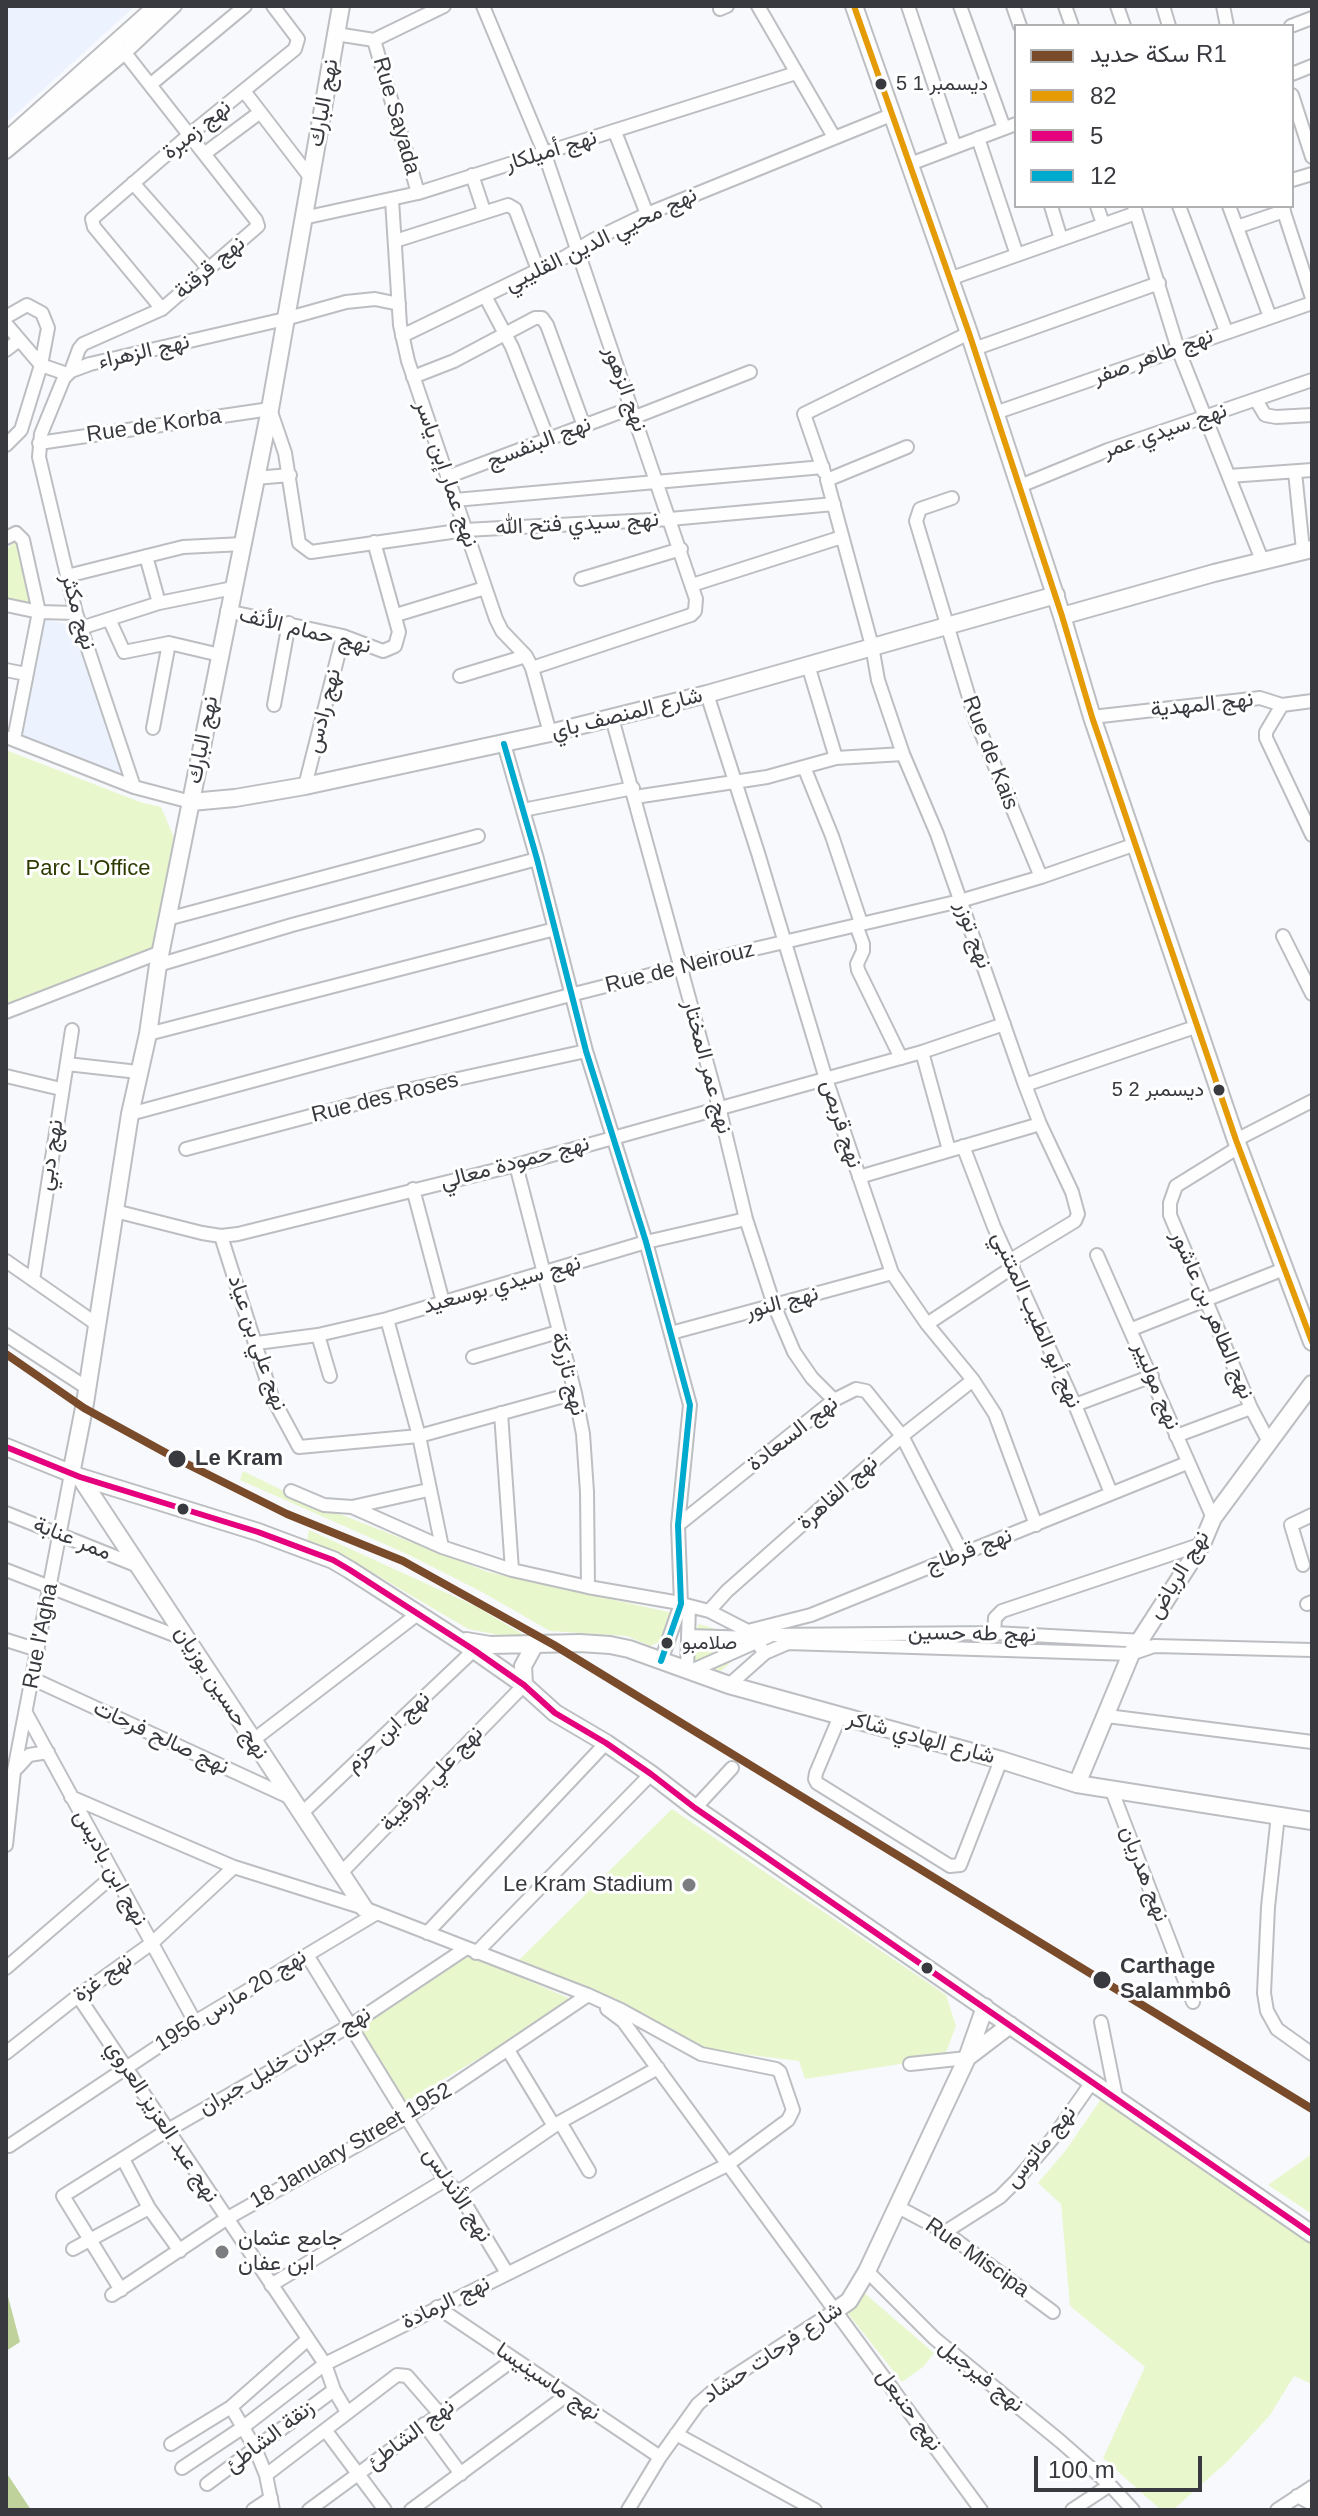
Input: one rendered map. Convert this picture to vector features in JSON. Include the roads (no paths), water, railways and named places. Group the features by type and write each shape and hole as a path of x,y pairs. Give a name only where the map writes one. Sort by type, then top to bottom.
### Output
{"street":[{"path":"6,141 157,6"},
{"path":"6,152 125,53 175,6"},
{"path":"150,85 245,6"},
{"name":"نهج زمبرة","path":"162,309 92,221 189,135 295,49 298,39 273,6"},
{"name":"نهج البارك","path":"76,1476 95,1323 130,1114 148,1034 159,959 227,611 270,409 341,6"},
{"path":"336,34 374,40 444,6"},
{"name":"نهج الزهور","path":"483,6 544,152 692,585"},
{"path":"758,6 834,137"},
{"path":"854,6 1020,486 1092,717 1237,1143 1312,1342"},
{"path":"908,6 955,147"},
{"path":"910,164 1010,126 960,6"},
{"name":"Rue Sayada","path":"374,40 418,193"},
{"path":"125,53 204,154 259,113"},
{"name":"نهج أميلكار","path":"303,218 418,193 796,73"},
{"path":"244,91 310,177"},
{"path":"1294,101 1312,157"},
{"name":"نهج محيي الدين القليبي","path":"402,336 647,214 891,115"},
{"path":"615,132 647,214"},
{"path":"978,138 1017,255"},
{"name":"نهج قرقنة","path":"69,372 79,349 86,342 162,309 258,226 204,154"},
{"path":"472,175 484,211"},
{"path":"133,183 209,269"},
{"name":"نهج عمار إبن ياسر","path":"392,200 402,336 413,377 485,588 502,631 529,662 550,733"},
{"path":"395,241 505,205 515,209 538,270"},
{"path":"1052,208 1061,239"},
{"path":"1098,208 1103,224"},
{"path":"1180,208 1226,331"},
{"path":"1230,208 1270,317"},
{"path":"949,279 1103,224 1135,209 1178,349 1262,560"},
{"path":"1237,227 1283,209 1312,300"},
{"path":"971,341 1159,283"},
{"path":"485,296 523,372 548,439"},
{"name":"نهج الزهراء","path":"69,372 90,364 361,299 399,304"},
{"name":"نهج طاهر صفر","path":"995,413 1312,300"},
{"path":"6,317 27,305 45,318 48,335 21,430 6,445"},
{"path":"413,377 454,361 535,318 544,320 584,426"},
{"path":"6,324 41,365 69,372 40,438"},
{"path":"6,350 19,340"},
{"name":"نهج توزر","path":"971,341 804,414 834,504 872,646 878,680 903,754 960,901 1025,1085 1072,1192 1078,1214 1075,1221 1011,1264"},
{"name":"نهج البنفسج","path":"447,477 584,426 750,372"},
{"name":"نهج سيدي عمر","path":"1020,486 1108,450 1312,380"},
{"path":"1256,400 1265,415 1312,415"},
{"path":"255,478 290,475 270,409"},
{"name":"Rue de Korba","path":"21,430 40,438 270,409"},
{"name":"نهج مكثر","path":"40,438 39,457 76,613 134,787"},
{"path":"455,500 657,481 825,474 907,447"},
{"path":"1229,476 1312,470"},
{"path":"1062,616 1308,549 1295,472"},
{"name":"نهج سيدي فتح الله","path":"290,475 299,543 308,551 320,552 465,530 670,519 834,504"},
{"name":"Rue de Kais","path":"952,498 920,509 915,518 976,721 1041,877"},
{"path":"6,538 16,533 23,540 39,612 10,738 134,787 191,802"},
{"path":"460,676 529,662 691,615 697,606 692,585 842,537"},
{"path":"374,542 396,615 485,588"},
{"path":"67,576 193,546 243,544"},
{"path":"581,579 681,549"},
{"path":"146,556 159,603"},
{"path":"81,628 159,603 233,588"},
{"name":"شارع المنصف باي","path":"191,802 305,786 550,733 707,694 1056,595"},
{"path":"6,605 39,612 76,613"},
{"name":"نهج حمام الأنف","path":"227,611 343,636 383,651 395,646 398,640 396,615"},
{"path":"109,619 124,652 169,643 220,655"},
{"path":"274,705 289,623"},
{"name":"نهج رادس","path":"305,786 343,636"},
{"path":"153,728 169,643"},
{"path":"808,665 836,758"},
{"path":"6,670 26,674"},
{"name":"نهج قربص","path":"707,694 826,1079 892,1273 995,1414 1036,1525"},
{"name":"نهج المهدية","path":"1092,717 1260,698 1282,705 1309,702"},
{"path":"1309,702 1312,716"},
{"path":"1282,705 1266,732 1266,738 1312,835"},
{"name":"نهج عمر المختار","path":"612,718 719,1107 746,1219 774,1305 794,1352 812,1378 834,1400"},
{"path":"504,744 537,859 570,995 611,1137 646,1242 690,1405 678,1525 689,1670 753,1637"},
{"path":"523,810 634,792 767,777 836,758 903,754"},
{"path":"804,767 832,836 858,924 863,944 858,970 901,1058"},
{"path":"167,919 478,836"},
{"name":"Rue de Neirouz","path":"130,1114 570,995 960,901 1136,844"},
{"path":"6,1012 159,959 537,859"},
{"path":"148,1034 555,929"},
{"path":"1283,936 1312,994"},
{"name":"نهج حمودة معالي","path":"115,1211 221,1236 253,1231 516,1165 922,1052 1004,1024"},
{"path":"1025,1085 1198,1026"},
{"name":"نهج دبي","path":"33,1280 72,1030"},
{"name":"Rue des Roses","path":"186,1149 412,1089 586,1051"},
{"path":"922,1052 949,1150"},
{"path":"67,1064 138,1072"},
{"path":"6,1076 61,1089"},
{"path":"1237,1143 1312,1101"},
{"path":"859,1177 1040,1124"},
{"name":"نهج الطاهر بن عاشور","path":"1237,1143 1176,1186 1170,1203 1170,1215 1251,1408 1269,1442"},
{"name":"نهج أبو الطيب المتنبي","path":"963,1146 1111,1493"},
{"name":"نهج تازركة","path":"516,1165 583,1434 588,1587"},
{"path":"413,1189 443,1302"},
{"name":"نهج سيدي بوسعيد","path":"257,1343 318,1335 387,1319 646,1242 746,1219"},
{"name":"نهج علي بن عياد","path":"221,1236 272,1397 299,1447 419,1436"},
{"name":"نهج موليير","path":"1097,1255 1213,1518"},
{"path":"6,1261 95,1323"},
{"path":"927,1324 1011,1264"},
{"path":"1132,1329 1284,1269"},
{"name":"نهج النور","path":"671,1333 892,1273"},
{"path":"387,1319 419,1436 442,1547"},
{"path":"473,1357 558,1332"},
{"path":"6,1335 87,1388"},
{"path":"318,1335 330,1376"},
{"path":"1075,1405 1152,1376"},
{"name":"نهج القاهرة","path":"709,1611 727,1591 902,1436 973,1380"},
{"name":"نهج الرياض","path":"1077,1784 1131,1654 1147,1643 1202,1544 1213,1518 1312,1384"},
{"name":"نهج السعادة","path":"678,1525 847,1392 866,1391 902,1436"},
{"path":"419,1436 575,1393"},
{"path":"1176,1436 1251,1408"},
{"path":"501,1413 512,1570"},
{"path":"902,1436 962,1553"},
{"path":"6,1447 76,1476 258,1532 333,1560 474,1650 524,1685 555,1713 606,1743 695,1808 1312,2234"},
{"name":"نهج قرطاج","path":"753,1637 1187,1463"},
{"name":"Rue l'Agha","path":"6,1845 10,1775 26,1713 60,1534 76,1476"},
{"name":"نهج حسين بوزيان","path":"76,1476 340,1874 370,1910"},
{"path":"291,1491 324,1505 352,1507 428,1490"},
{"path":"352,1507 442,1547 512,1570 709,1611 753,1637 765,1653"},
{"name":"ممر عنابة","path":"6,1513 138,1566"},
{"path":"1303,1565 1291,1525 1312,1515"},
{"path":"994,1633 995,1618 1002,1611 1202,1544"},
{"path":"6,1570 187,1640"},
{"path":"661,1661 685,1605"},
{"path":"252,1741 419,1613"},
{"name":"نهج طه حسين","path":"788,1638 994,1633 1312,1650"},
{"path":"688,1636 772,1635 788,1638"},
{"path":"729,1685 765,1653 788,1638"},
{"name":"نهج طه حسين","path":"788,1638 1131,1654"},
{"name":"شارع الهادي شاكر","path":"457,1639 490,1645 594,1643 629,1649 729,1685 1077,1784 1312,1821"},
{"path":"6,1640 38,1650"},
{"path":"524,1685 523,1666 534,1646"},
{"name":"نهج ابن حزم","path":"301,1814 474,1650"},
{"name":"نهج صالح فرحات","path":"33,1679 289,1797"},
{"name":"نهج علي بورقيبة","path":"340,1874 524,1685"},
{"name":"نهج ابن باديس","path":"26,1713 195,2022"},
{"path":"840,1716 816,1773 817,1783 950,1866 960,1865 1001,1760"},
{"path":"1107,1716 1312,1742"},
{"path":"427,1933 606,1743"},
{"path":"10,1775 29,1755 48,1752"},
{"path":"695,1808 732,1768"},
{"name":"نهج جبران خليل جبران","path":"90,2241 63,2196 470,1951 651,1774"},
{"name":"نهج هدريان","path":"1112,1791 1193,2002"},
{"path":"71,1797 234,1867 370,1910 588,1995 701,2054 770,2067 780,2072 793,2110 792,2116 727,2165"},
{"path":"1278,1815 1268,1907 1264,1993 1267,2011 1277,2029 1312,2054"},
{"name":"نهج غزة","path":"6,2053 152,1943 234,1867"},
{"path":"6,1968 114,1875"},
{"name":"نهج 20 مارس 1956","path":"9,2146 195,2022 307,1955 370,1910"},
{"name":"نهج الأندلس","path":"307,1955 445,2180 458,2192 507,2273"},
{"name":"18 January Street 1952","path":"90,2241 116,2293 226,2219 407,2117 588,1995"},
{"name":"نهج حنبعل","path":"588,1995 623,2021 981,2510"},
{"name":"نهج عبد العزيز العروي","path":"78,1996 325,2364 334,2390 347,2412"},
{"name":"شارع فرحات حشاد","path":"628,2510 660,2457 698,2404 719,2386 849,2301 867,2271 967,2058 985,2007"},
{"path":"1101,2022 1116,2097"},
{"name":"شارع فرحات حشاد","path":"967,2058 1010,2025"},
{"path":"508,2050 589,2171"},
{"path":"910,2064 967,2058"},
{"path":"458,2192 557,2124 658,2068"},
{"name":"نهج ماتوس","path":"945,2232 992,2203 1016,2181 1052,2139 1092,2082"},
{"path":"123,2159 149,2208 180,2251"},
{"name":"نهج الرمادة","path":"182,2468 242,2428 325,2364 727,2165"},
{"path":"271,2285 445,2180"},
{"name":"Rue Miscipa","path":"898,2207 945,2232 1053,2312"},
{"path":"73,2249 149,2208"},
{"name":"نهج فيرجيل","path":"867,2271 934,2338 1110,2485 1133,2510"},
{"name":"نهج ماسينيسا","path":"437,2307 660,2457"},
{"path":"171,2444 231,2407 307,2340"},
{"name":"نهج الشاطئ","path":"309,2510 513,2360"},
{"path":"266,2475 393,2377 402,2374 414,2383 439,2413"},
{"name":"زنقة الشاطئ","path":"207,2484 334,2390"},
{"path":"411,2510 430,2505 461,2474 567,2395"},
{"path":"231,2407 255,2448 266,2475 272,2504 253,2510"},
{"path":"424,2424 461,2474"},
{"path":"326,2431 385,2510"},
{"path":"676,2434 815,2510"},
{"path":"1072,2510 1110,2485"},
{"path":"1277,2510 1312,2487"},
{"path":"1297,2496 1312,2504"}],"rail line":[{"name":"R1","path":"6,1354 84,1408 177,1459 287,1514 403,1561 554,1645 1312,2109"}],"place":[{"name":"5 ديسمبر 1","path":"881,84"},
{"name":"5 ديسمبر 2","path":"1219,1090"},
{"name":"Le Kram","path":"177,1459"},
{"name":"صلامبو","path":"667,1643"},
{"name":"Le Kram Stadium","path":"689,1885"},
{"name":"Carthage Salammbô","path":"1102,1980"},
{"name":"جامع عثمان ابن عفان","path":"222,2252"}],"park label":[{"name":"Parc L'Office","path":"88,869"}]}
